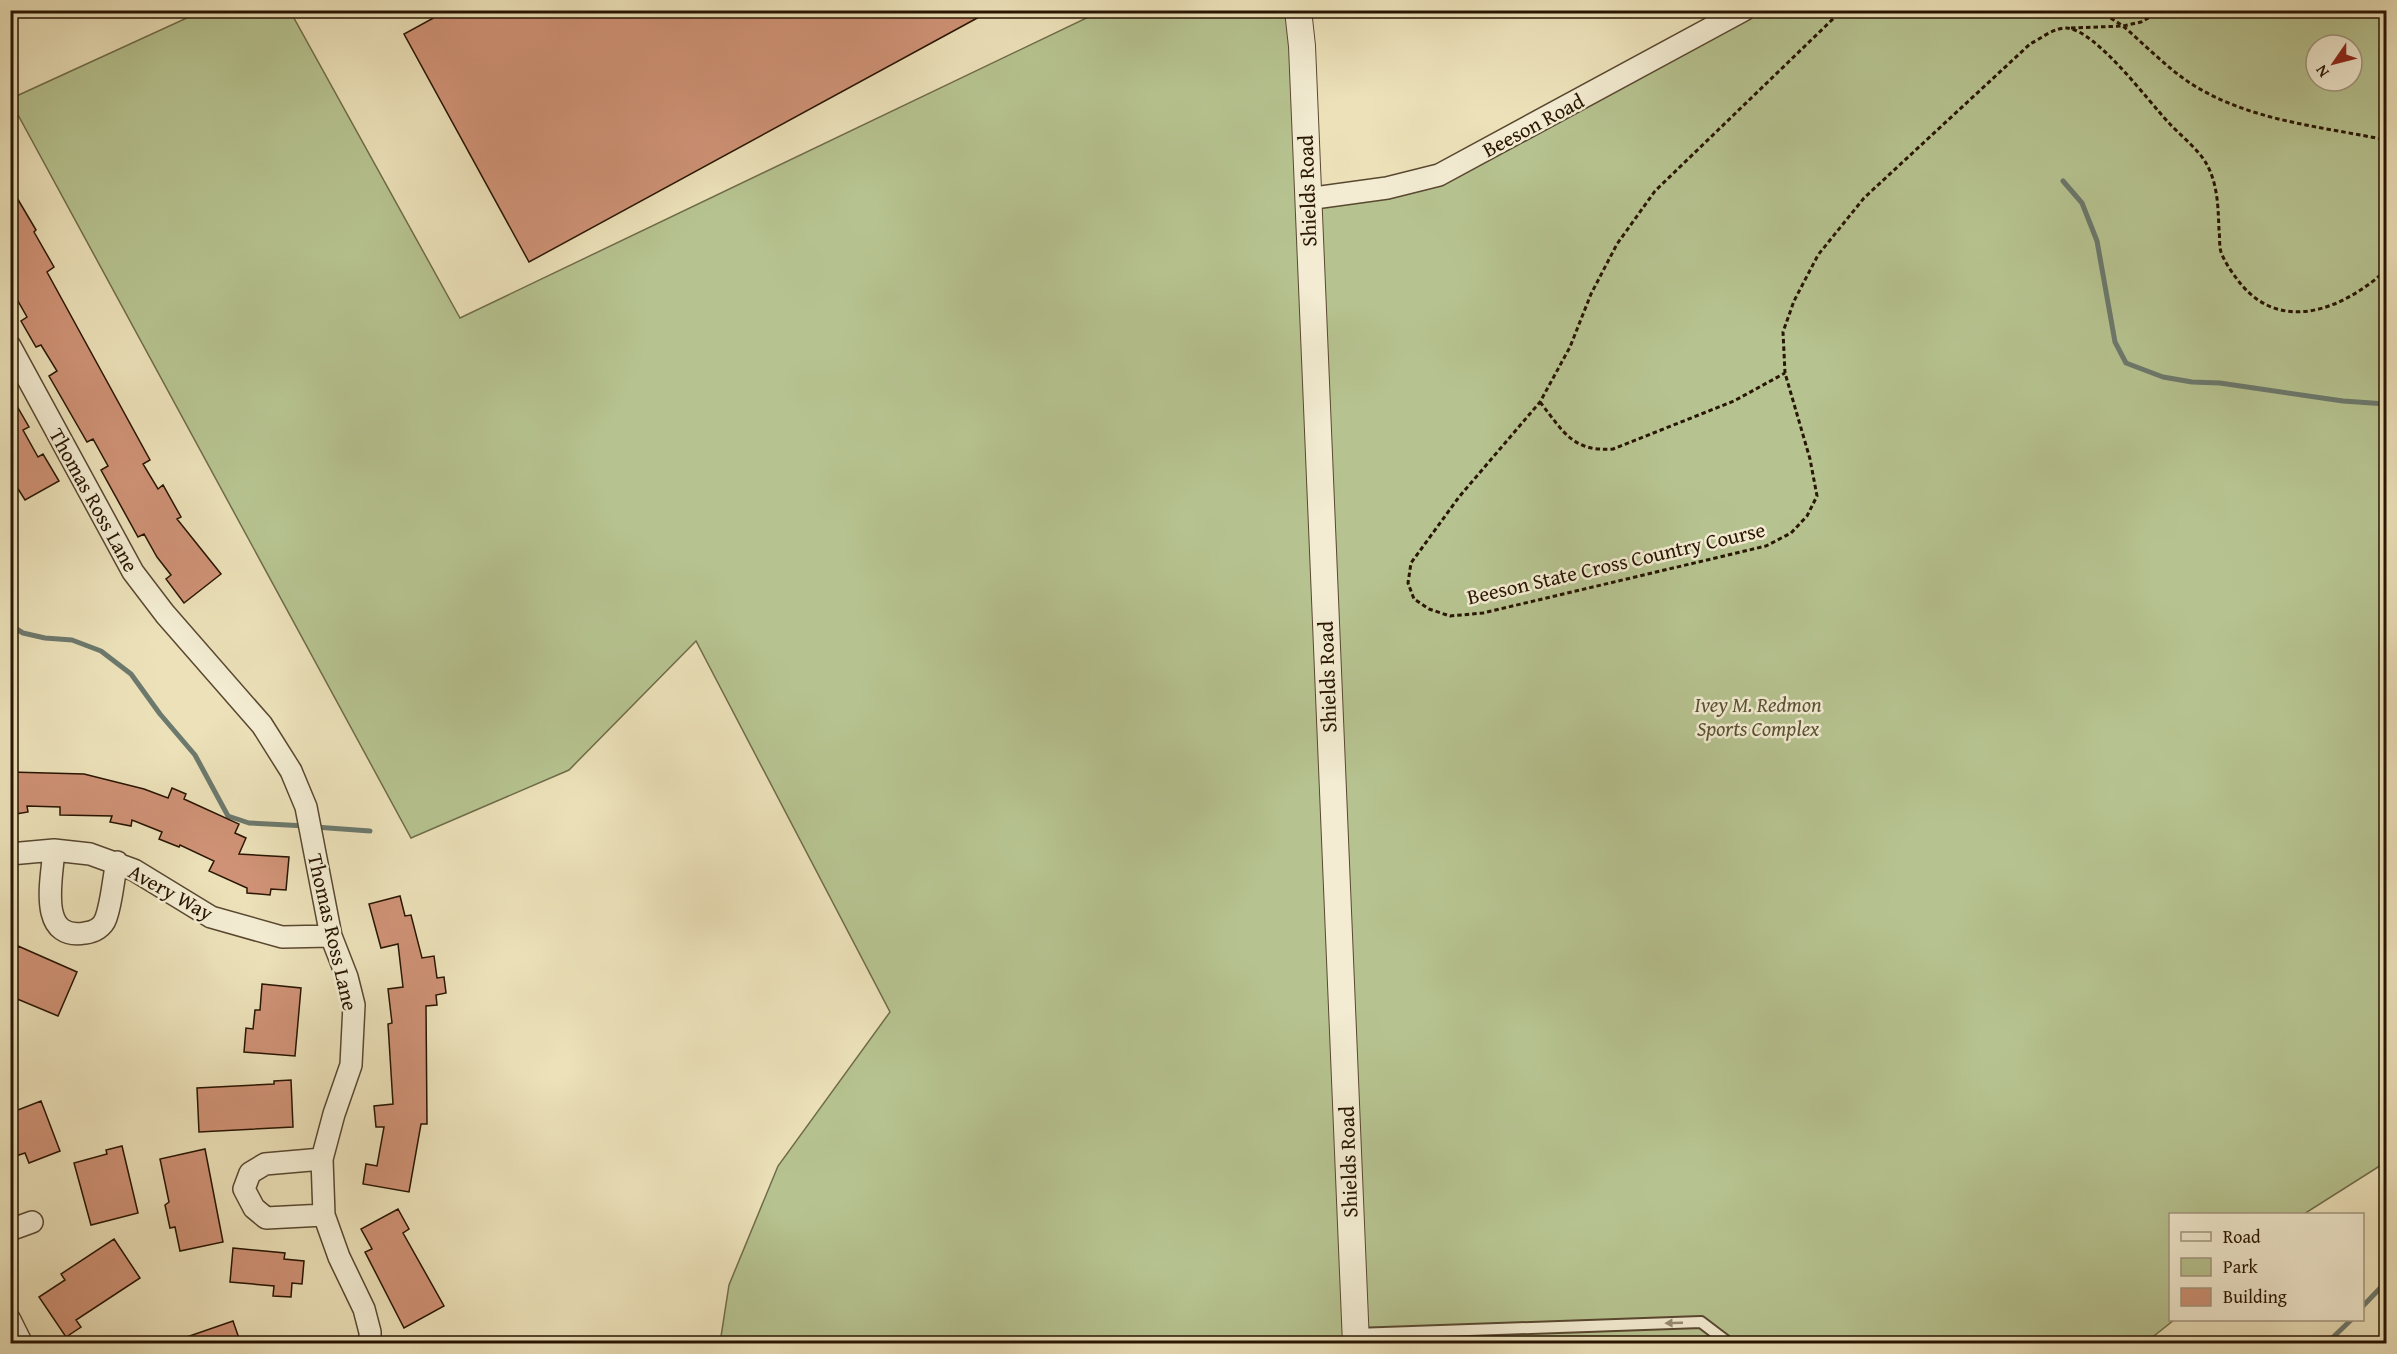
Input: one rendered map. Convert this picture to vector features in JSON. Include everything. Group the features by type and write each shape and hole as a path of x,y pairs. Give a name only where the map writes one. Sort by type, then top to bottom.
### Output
{"street":[{"name":"Shields Road","path":"1298,10 1302,46 1355,1339"},
{"name":"Beeson Road","path":"1307,199 1388,188 1439,175 1744,10"},
{"name":"Thomas Ross Lane","path":"10,346 133,572 165,614 262,726 291,771 306,807 331,936 347,977 351,996 353,1035 351,1065 322,1159 324,1215 339,1257 364,1309 370,1344"},
{"name":"Avery Way","path":"10,854 54,850 90,854 117,862 149,878 211,917 282,937 331,936"},
{"path":"54,850 51,913 59,927 73,935 94,932 106,920 117,862"},
{"path":"322,1159 265,1164 250,1173 244,1189 254,1208 266,1218 324,1215"},
{"path":"10,1230 32,1222"}],"lane":[{"path":"1355,1339 1701,1322 1726,1341"}],"path":[{"name":"Beeson State Cross Country Course","path":"1845,10 1770,77 1655,191 1617,244 1591,294 1570,347 1540,402 1459,497 1411,563 1408,583 1414,599 1429,609 1450,616 1483,613 1766,546 1791,533 1807,516 1817,496 1810,459 1785,373 1783,332 1794,301 1818,255 1864,198 2030,44 2053,32 2067,28 2123,26 2140,22 2162,10"},
{"path":"2098,10 2123,26 2189,82 2233,105 2278,121 2386,140"},
{"path":"2067,28 2086,36 2115,62 2205,162 2216,186 2220,251 2233,274 2251,297 2278,310 2310,313 2343,301 2369,286 2386,270"},
{"path":"1540,402 1567,435 1581,446 1595,450 1613,449 1734,401 1785,373"}],"green space":[{"name":"Ivey M. Redmon Sports Complex","path":"202,11 290,11 460,318 1101,11 1298,11 1307,198 1439,175 1744,11 2386,11 2386,1162 2306,1213 2169,1213 2169,1321 2173,1321 2145,1343 720,1343 729,1285 778,1166 890,1012 696,641 569,770 411,838 10,99"}],"building":[{"path":"448,10 992,10 529,262 404,34"},
{"path":"10,186 36,230 34,232 54,267 47,272 150,460 143,464 158,489 163,485 181,517 177,519 221,574 184,603 166,579 171,575 144,534 138,537 101,470 108,466 93,439 87,442 49,376 57,371 41,345 36,347 21,321 27,317 10,287"},
{"path":"10,394 29,427 23,430 38,457 43,454 59,481 25,500 10,476"},
{"path":"10,772 84,774 144,789 168,798 172,788 186,794 184,799 239,824 235,833 246,838 239,854 289,857 286,890 271,889 270,895 247,893 247,888 209,871 214,861 180,845 179,847 159,839 162,832 132,820 131,826 110,822 112,816 60,815 60,807 27,806 28,812 10,815"},
{"path":"400,896 405,916 411,915 422,958 434,956 437,978 444,977 446,993 436,995 437,1005 426,1006 427,1124 421,1124 409,1192 363,1184 366,1164 377,1166 384,1127 376,1127 374,1106 393,1104 388,1024 392,1023 388,989 403,987 398,944 381,948 369,904"},
{"path":"18,946 77,972 58,1016 10,996 10,964"},
{"path":"262,984 301,988 295,1056 244,1052 246,1028 253,1029 255,1010 260,1010"},
{"path":"291,1080 293,1127 199,1132 197,1088 274,1084 274,1081"},
{"path":"41,1101 60,1151 29,1163 25,1153 10,1158 10,1113"},
{"path":"122,1146 138,1213 91,1225 74,1163 107,1154 106,1150"},
{"path":"205,1149 223,1242 180,1251 175,1227 170,1228 165,1205 169,1202 160,1159"},
{"path":"398,1209 409,1229 403,1233 444,1306 404,1328 365,1252 372,1249 361,1229"},
{"path":"114,1239 140,1278 76,1320 81,1327 66,1337 39,1297 65,1280 61,1274"},
{"path":"233,1248 285,1253 284,1259 304,1261 302,1284 292,1283 291,1297 273,1296 274,1286 230,1282"},
{"path":"233,1321 241,1344 175,1344 175,1341"}],"waterway":[{"path":"2063,181 2082,203 2097,241 2115,342 2126,363 2163,377 2192,382 2220,383 2343,401 2386,404"},
{"path":"10,625 23,633 45,638 72,640 101,651 131,674 160,714 195,755 228,816 249,823 306,826"},
{"path":"315,827 370,831"},
{"path":"2364,1305 2386,1282"},
{"path":"2326,1344 2350,1321"}]}
